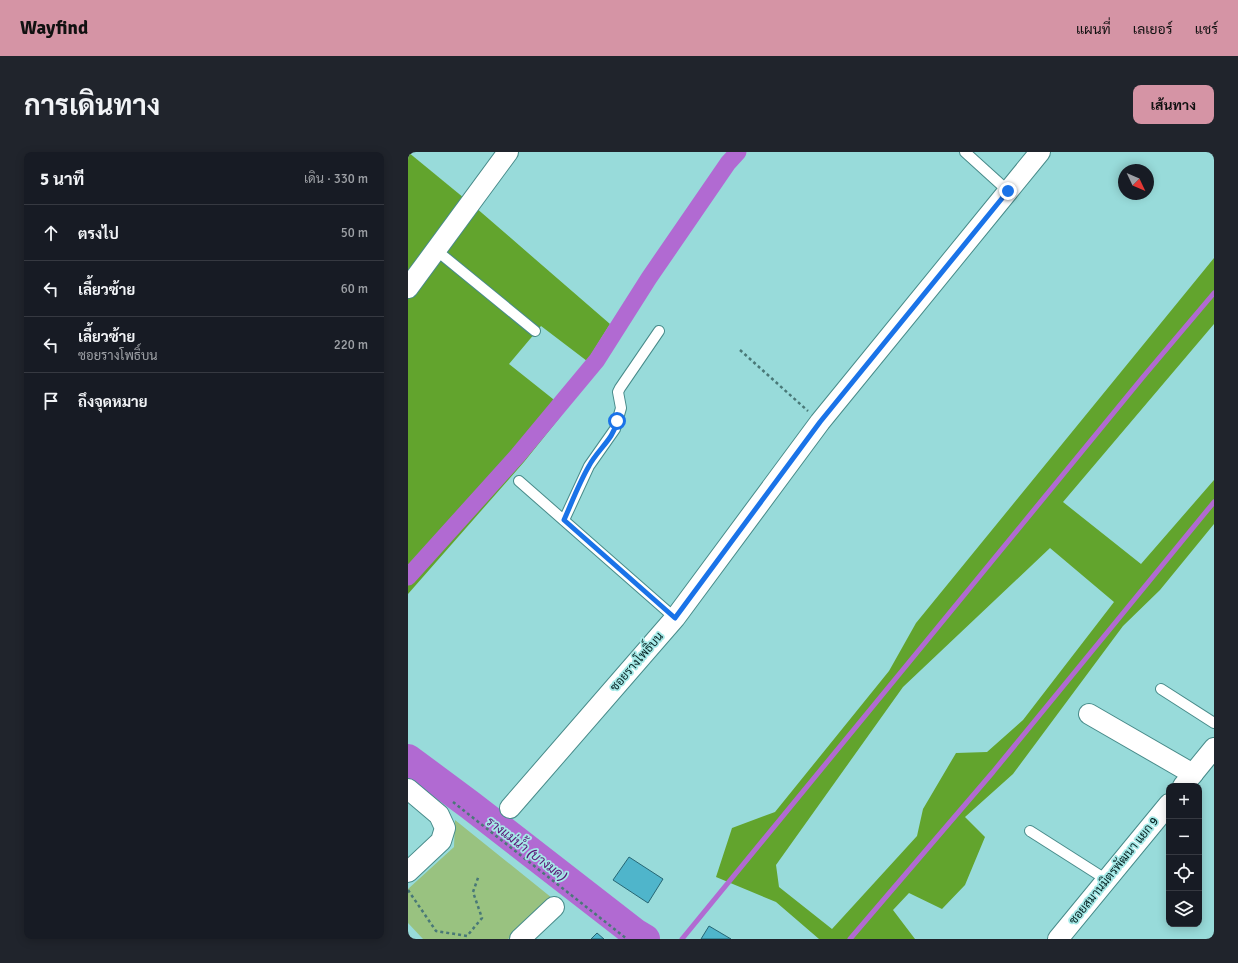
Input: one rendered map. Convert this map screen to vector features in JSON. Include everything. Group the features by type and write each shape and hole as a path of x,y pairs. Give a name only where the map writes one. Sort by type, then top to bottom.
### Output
{"street":[{"path":"408,288 508,152"},
{"name":"ซอยรางโพธิ์บน","path":"510,808 675,618 820,422 1040,152"},
{"path":"1089,714 1188,780 1214,748"},
{"path":"408,789 440,815 445,828 441,841 408,872"},
{"name":"ซอยสมานมิตรพัฒนา แยก 9","path":"1058,939 1166,808"},
{"path":"520,939 554,907"}],"lane":[{"path":"965,152 1008,191"},
{"path":"436,250 535,331"},
{"path":"564,520 589,466 616,429 621,408 618,392 620,388 659,331"},
{"path":"519,481 675,618"},
{"path":"1161,689 1214,723"},
{"path":"1030,832 1107,880"}],"path":[{"path":"740,350 820,422"},
{"path":"450,799 627,939"},
{"path":"408,890 436,931 467,936 482,918 473,892 480,875"}],"green space":[{"path":"408,152 464,198 408,273"},
{"path":"475,207 610,324 587,361 541,326 509,364 553,399 561,416 524,462 408,594 408,298"},
{"path":"1214,258 1214,324 1063,502 1141,564 1214,480 1214,524 1160,590 1123,626 1013,774 965,817 985,837 965,885 942,909 909,893 893,910 915,939 819,939 776,902 716,877 732,828 775,812 889,671 916,623","holes":["1050,548 1114,602 1023,720 987,752 956,753 923,809 917,836 832,929 779,887 776,865 903,687"]},
{"path":"455,820 552,898 508,939 423,939 408,923 408,889 454,847"}],"building":[{"path":"629,857 663,879 648,903 613,880"},
{"path":"709,926 731,939 701,939"},
{"path":"597,933 604,939 591,939"}],"waterway":[{"path":"408,577 518,455 597,360 649,278 728,163 738,152"},
{"path":"682,939 1143,377 1214,293"},
{"path":"850,939 993,772 1214,502"},
{"name":"รางแม่น้ำ (บางมด)","path":"408,759 470,805 635,933 645,939"}],"route":[{"path":"617,421 616,429 611,437 600,448 589,466 577,489 564,520 675,618 820,422 1008,191"}]}
